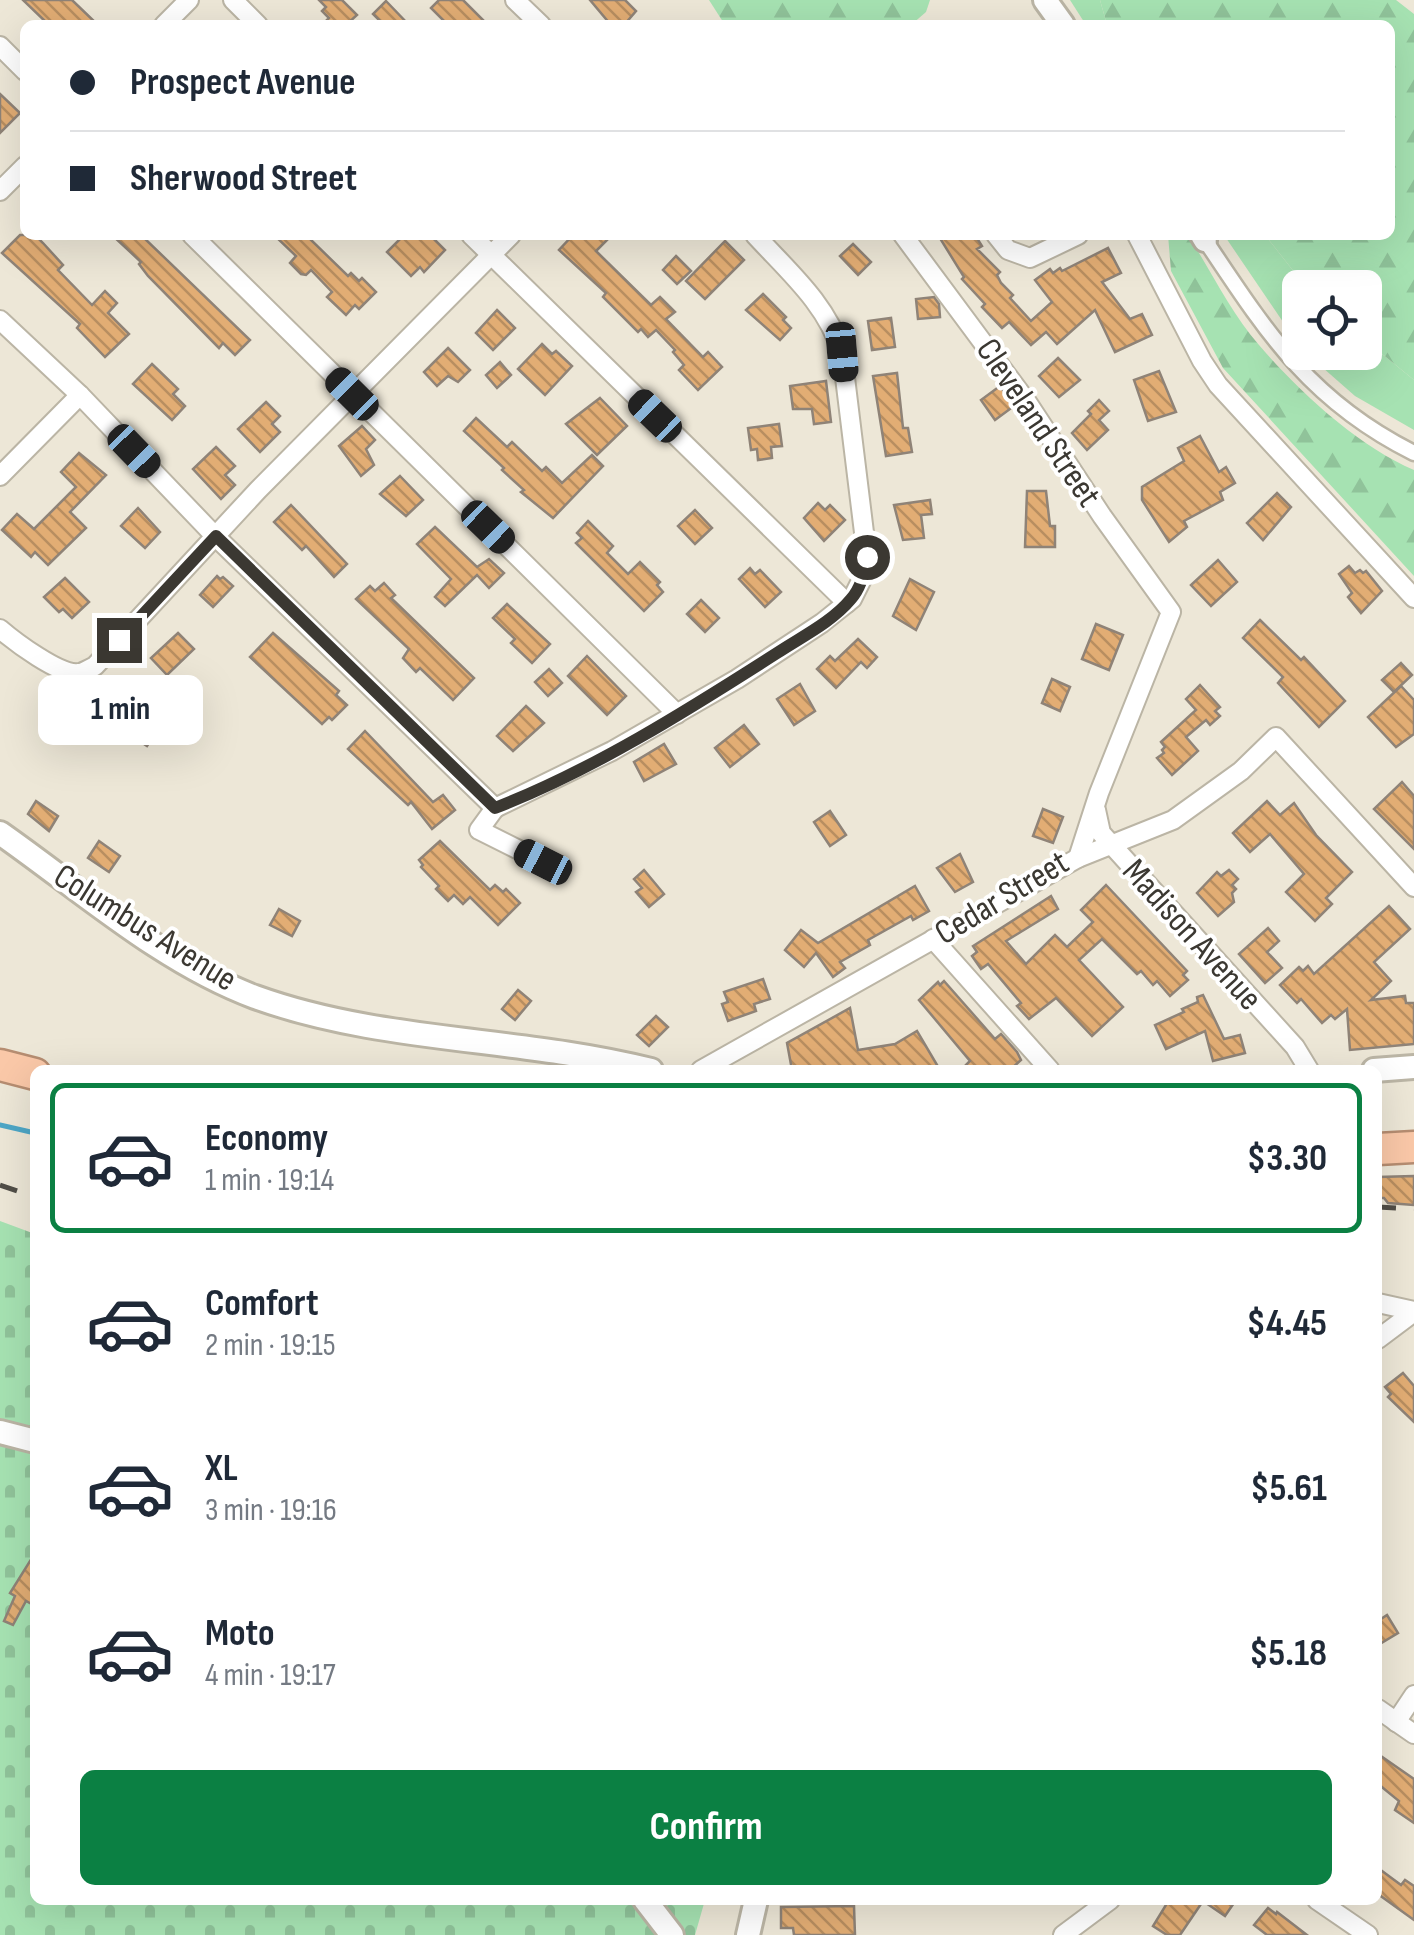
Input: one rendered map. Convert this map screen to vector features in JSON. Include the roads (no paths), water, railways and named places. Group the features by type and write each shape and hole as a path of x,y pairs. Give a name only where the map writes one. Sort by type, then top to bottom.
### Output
{"highway":[{"path":"0,1066 30,1073"},
{"path":"0,1083 30,1091"},
{"path":"1382,1133 1414,1131"},
{"path":"1382,1150 1414,1147"}],"street":[{"path":"169,20 189,0"},
{"path":"232,0 253,20"},
{"path":"516,0 536,20"},
{"path":"0,46 20,66"},
{"path":"0,191 20,171"},
{"path":"197,240 677,714"},
{"path":"476,240 847,603"},
{"path":"0,629 16,643 69,672 80,674 94,666 352,394 506,240"},
{"path":"543,862 479,830 495,808 612,751 808,633 847,603 864,575 867,557 842,352 824,310 759,240"},
{"name":"Cleveland Street","path":"907,240 1027,402 1171,612"},
{"path":"1000,240 1008,250 1030,258 1068,240"},
{"path":"1140,240 1218,385 1414,598"},
{"path":"1206,240 1270,336 1311,383 1365,426 1414,453"},
{"path":"0,320 80,394 216,536 495,808"},
{"path":"0,476 80,394"},
{"name":"Cedar Street","path":"710,1065 1078,858 1099,793 1171,612"},
{"path":"1078,858 1173,820 1193,808 1242,771 1276,737 1414,887"},
{"name":"Madison Avenue","path":"1099,793 1096,820 1110,844 1306,1065"},
{"name":"Columbus Avenue","path":"0,833 193,968 259,998 381,1028 545,1048 627,1065"},
{"path":"933,940 1046,1065"},
{"path":"1382,1069 1414,1067"},
{"path":"1382,1304 1414,1312"},
{"path":"1382,1336 1414,1312"},
{"path":"0,1432 30,1440"},
{"path":"1396,1722 1414,1696"},
{"path":"1382,1711 1414,1734"},
{"path":"649,1905 672,1935"},
{"path":"748,1935 755,1905"},
{"path":"1063,1935 1103,1905"},
{"path":"1323,1905 1368,1935"}],"waterway":[{"path":"0,1125 30,1132"}],"railway":[{"path":"0,1185 30,1195"},
{"path":"1382,1207 1414,1209"}]}
